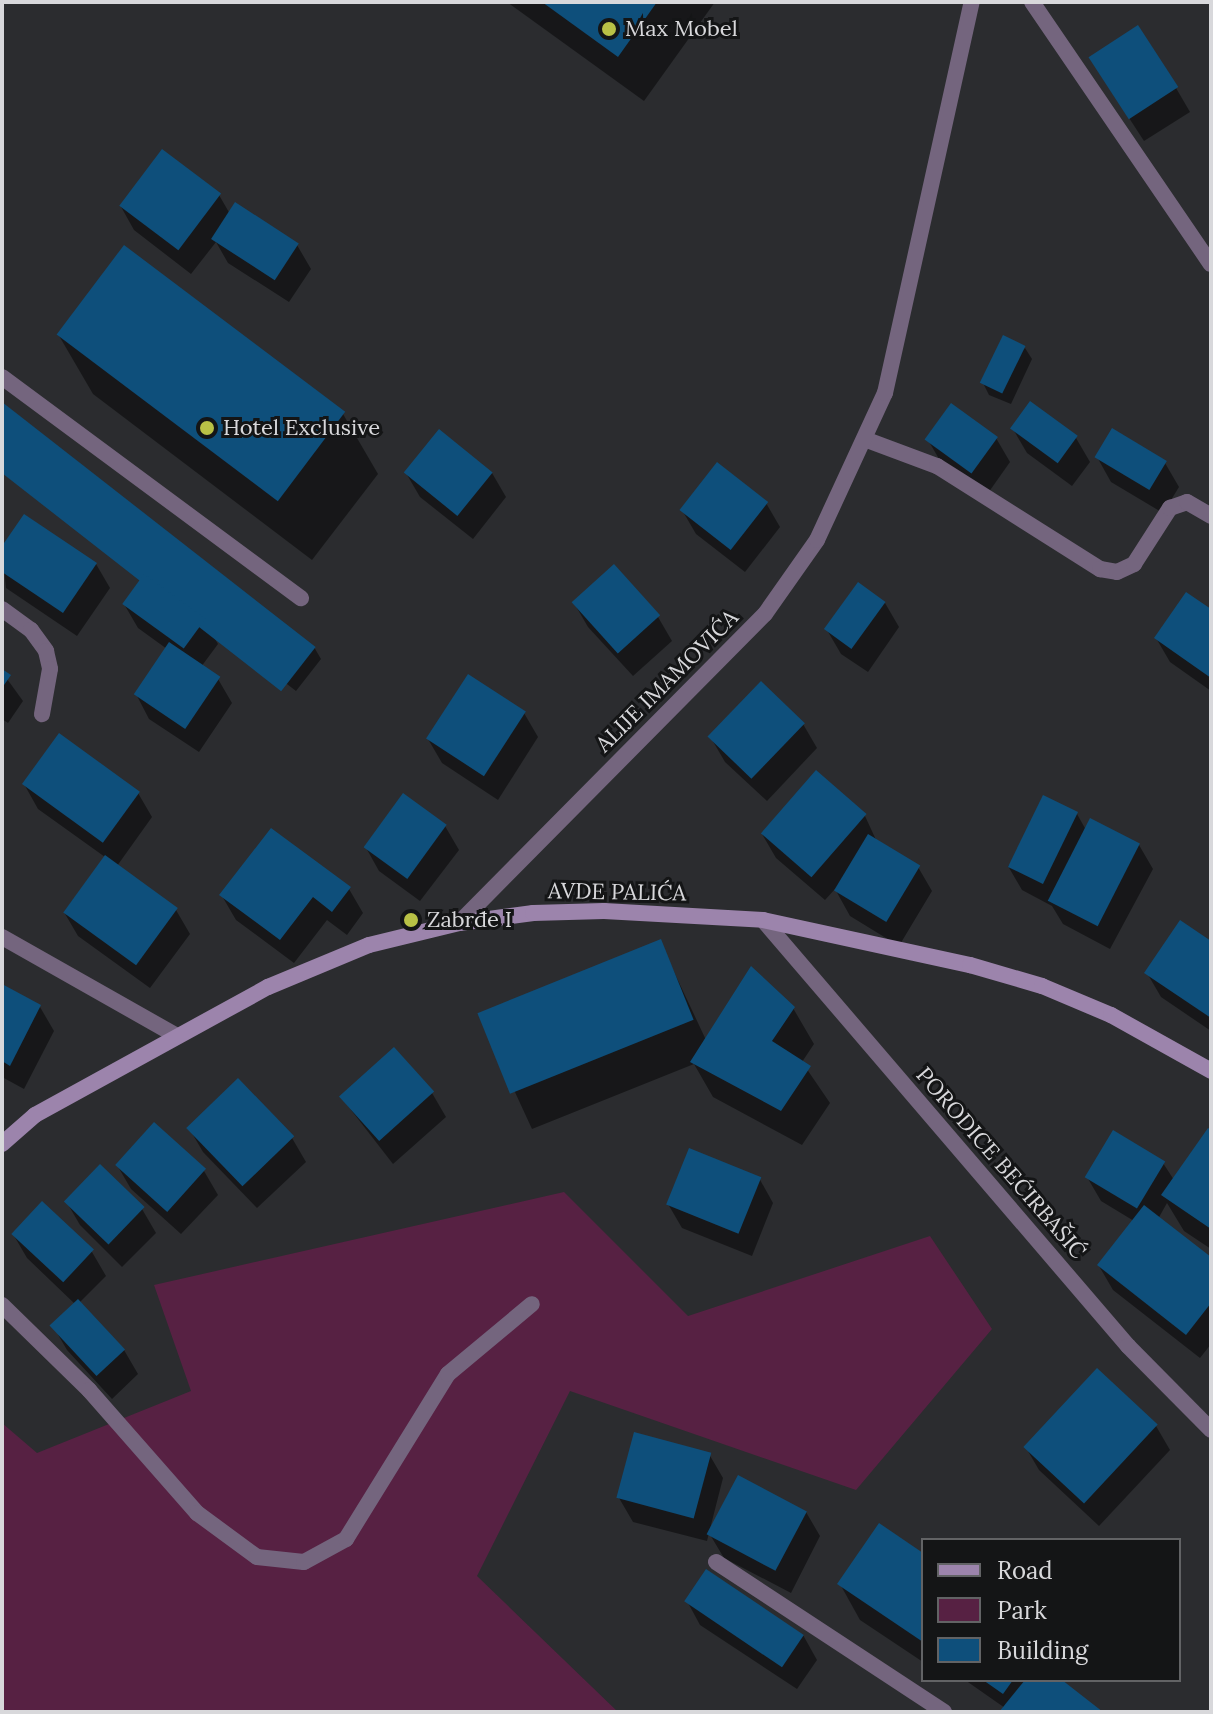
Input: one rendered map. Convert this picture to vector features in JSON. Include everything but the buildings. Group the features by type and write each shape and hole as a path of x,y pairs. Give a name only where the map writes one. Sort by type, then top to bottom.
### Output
{"street":[{"name":"ALIJE IMAMOVIĆA","path":"459,923 765,614 817,540 867,440 885,393 972,2"},
{"path":"1032,2 1211,264"},
{"path":"2,377 301,598"},
{"path":"867,440 937,466 1100,569 1117,572 1134,564 1170,508 1187,502 1211,516"},
{"path":"2,609 31,630 46,651 50,669 42,714"},
{"name":"AVDE PALIĆA","path":"2,1144 35,1115 177,1036 268,987 369,945 459,923 604,911 763,920 970,965 1042,986 1111,1015 1211,1071"},
{"name":"PORODICE BEĆIRBAŠIĆ","path":"763,920 1128,1346 1211,1430"},
{"path":"2,937 177,1036"},
{"path":"2,1305 89,1390 197,1513 257,1557 304,1562 346,1539 448,1374 532,1304"},
{"path":"716,1562 944,1712"}],"green space":[{"path":"564,1192 688,1316 930,1236 992,1329 856,1490 570,1391 477,1576 618,1712 2,1712 2,1423 37,1453 191,1391 154,1285"}],"place":[{"name":"Max Mobel","path":"609,29"},
{"name":"Hotel Exclusive","path":"207,428"},
{"name":"Zabrđe I","path":"411,920"}]}
